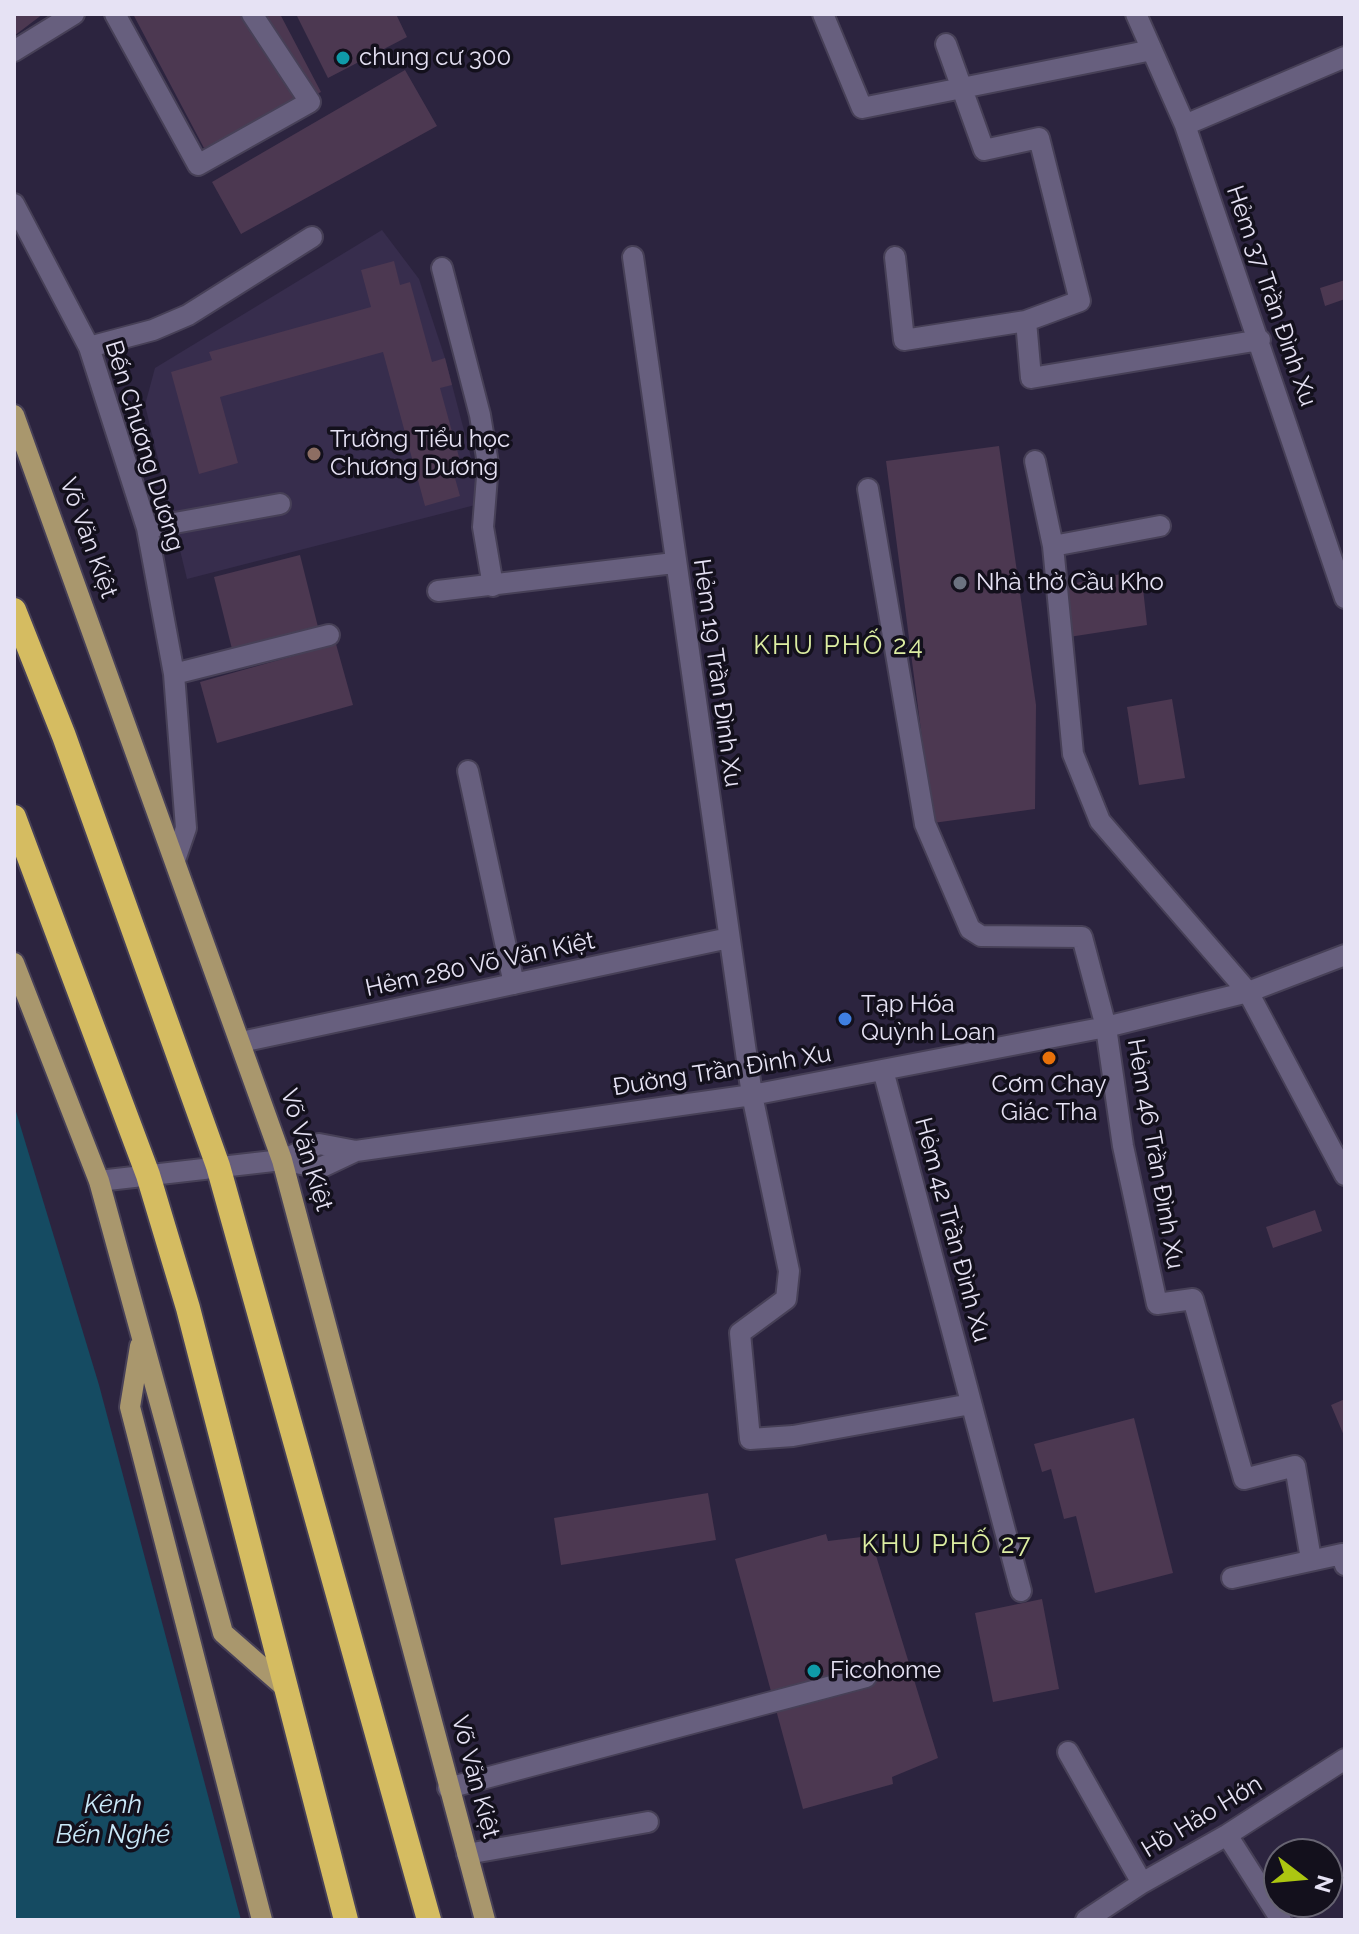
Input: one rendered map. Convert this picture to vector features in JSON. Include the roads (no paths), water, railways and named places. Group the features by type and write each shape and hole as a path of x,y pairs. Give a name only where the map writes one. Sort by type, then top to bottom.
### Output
{"highway":[{"path":"14,610 64,736 218,1166 429,1920"},
{"path":"14,817 148,1175 188,1308 346,1920"}],"main road":[{"name":"Võ Văn Kiệt","path":"14,415 282,1160 485,1920"},
{"path":"14,963 99,1181 223,1633 288,1690"},
{"path":"141,1338 130,1407 262,1920"}],"street":[{"path":"14,51 74,14"},
{"path":"115,14 198,165 310,102 252,14"},
{"path":"823,14 862,108 1152,50"},
{"name":"Hẻm 37 Trần Ðình Xu","path":"1136,14 1185,125 1345,598"},
{"path":"895,257 904,340 1026,321 1080,301 1039,138 984,150 946,44"},
{"path":"1185,125 1345,57"},
{"name":"Bến Chương Dương","path":"14,204 89,347 147,528 174,674 186,828 175,860"},
{"path":"89,347 153,330 188,315 312,237"},
{"name":"Hẻm 19 Trần Ðình Xu","path":"633,257 674,563 752,1095 789,1271 786,1299 740,1333 750,1439 793,1436 971,1404"},
{"path":"442,268 480,415 488,464 483,527 493,586"},
{"path":"1026,321 1031,378 1260,340"},
{"path":"1035,461 1053,546 1073,754 1100,821 1248,992 1345,1175"},
{"path":"868,489 925,824 970,929 981,936 1082,937 1106,1027"},
{"path":"147,528 280,504"},
{"path":"1053,546 1160,526"},
{"path":"438,591 674,563"},
{"path":"174,674 329,635"},
{"path":"468,771 514,984"},
{"name":"Hẻm 280 Võ Văn Kiệt","path":"241,1042 729,938"},
{"name":"Đường Trần Ðình Xu","path":"99,1181 282,1160 319,1144 356,1151 752,1095 1106,1027 1248,992 1345,955"},
{"name":"Hẻm 46 Trần Ðình Xu","path":"1106,1027 1123,1146 1157,1304 1193,1299 1244,1479 1295,1466 1311,1559"},
{"name":"Hẻm 42 Trần Ðình Xu","path":"883,1070 1021,1591"},
{"path":"1232,1578 1342,1554 1345,1565"},
{"path":"448,1788 866,1677"},
{"path":"1068,1752 1142,1883"},
{"name":"Hồ Hảo Hớn","path":"1086,1920 1345,1759"},
{"path":"467,1854 648,1822"},
{"path":"1227,1835 1281,1920"}],"water":[{"name":"Kênh Bến Nghé","path":"14,1105 99,1385 241,1920 14,1920"}],"place":[{"name":"chung cư 300","path":"343,58"},
{"name":"Trường Tiểu học Chương Dương","path":"314,454"},
{"name":"Nhà thờ Cầu Kho","path":"960,583"},
{"name":"Tạp Hóa Quỳnh Loan","path":"845,1019"},
{"name":"Cơm Chay Giác Tha","path":"1049,1058"},
{"name":"Ficohome","path":"814,1671"}],"district":[{"name":"KHU PHỐ 24","path":"839,646"},
{"name":"KHU PHỐ 27","path":"947,1545"}]}
